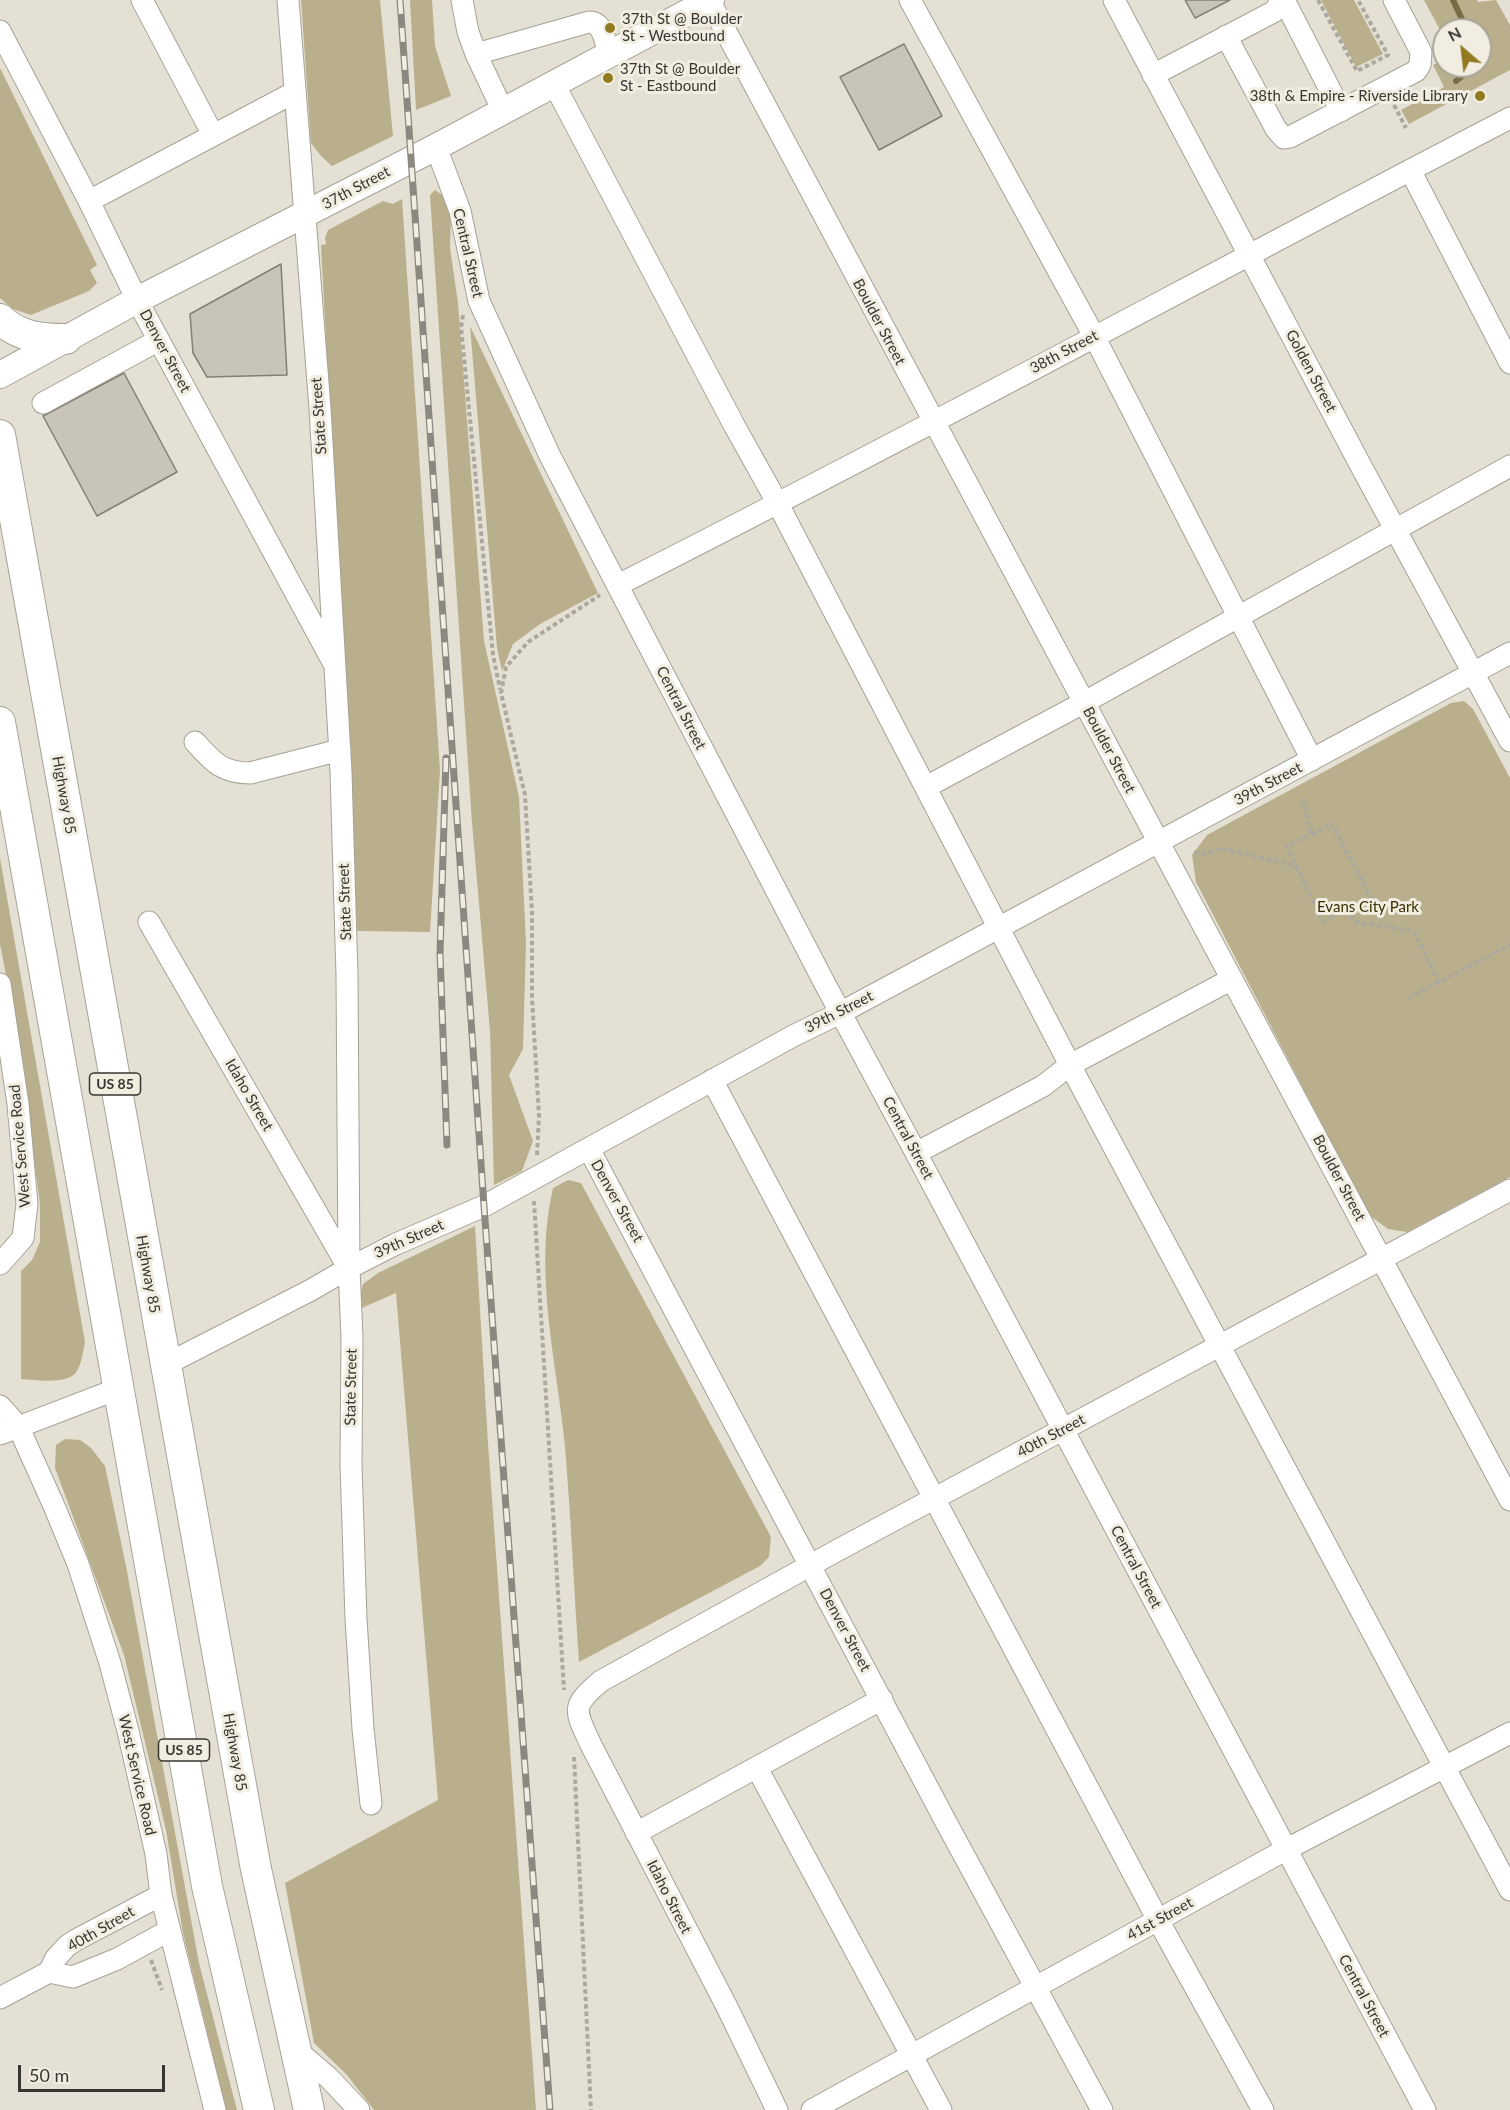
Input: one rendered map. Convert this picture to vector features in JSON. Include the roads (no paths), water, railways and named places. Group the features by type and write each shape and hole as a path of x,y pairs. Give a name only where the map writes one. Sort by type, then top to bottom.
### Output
{"highway":[{"path":"0,319 21,334 41,339 66,339"},
{"name":"Highway 85","path":"0,435 256,1869 309,2110"},
{"name":"US 85","path":"0,722 207,1886 259,2110"}],"main road":[{"name":"37th Street","path":"0,375 137,300 436,147 710,0"}],"street":[{"path":"142,0 213,135"},
{"name":"State Street","path":"288,0 303,215 320,408 340,750 347,976 349,1268 352,1337 351,1464 356,1619 371,1804"},
{"path":"462,0 468,32 476,54 503,111"},
{"name":"Boulder Street","path":"710,0 932,422 1510,1500"},
{"path":"910,0 1094,336 1312,760"},
{"name":"Golden Street","path":"1114,0 1510,741"},
{"path":"1153,75 1275,11 1283,0 1341,111"},
{"path":"1227,36 1276,129 1284,138 1290,137 1416,71 1420,65 1421,52 1394,0"},
{"path":"476,54 589,22 599,25 609,54"},
{"name":"Denver Street","path":"0,31 137,300 284,576 336,668"},
{"path":"554,84 778,504 1219,1347 1510,1890"},
{"path":"88,201 295,92"},
{"name":"38th Street","path":"618,585 778,504 1248,254 1510,118"},
{"name":"Central Street","path":"436,147 460,211 479,301 550,456 840,1013 1425,2110"},
{"path":"1410,170 1510,363"},
{"path":"43,403 159,340"},
{"path":"926,788 1510,466"},
{"name":"39th Street","path":"165,1365 396,1244 484,1206 793,1036 840,1013 1510,653"},
{"path":"195,742 209,758 222,768 236,773 250,773 340,750"},
{"name":"Idaho Street","path":"149,922 349,1268"},
{"path":"916,1153 1043,1086 1070,1065 1232,979"},
{"name":"West Service Road","path":"0,984 18,1104 27,1204 23,1238 0,1264"},
{"path":"712,1080 936,1497 1158,1920 1263,2110"},
{"name":"Denver Street","path":"589,1149 947,1824 1102,2110"},
{"name":"40th Street","path":"595,1686 936,1497 1510,1190"},
{"path":"9,1430 120,1388"},
{"name":"West Service Road","path":"0,1406 9,1430 28,1449 78,1564 110,1663 131,1742 156,1854 161,1895 215,2110"},
{"name":"Idaho Street","path":"595,1686 578,1705 578,1716 727,2007 777,2110"},
{"path":"636,1833 882,1700"},
{"name":"41st Street","path":"812,2110 1287,1849 1510,1733"},
{"path":"757,1768 941,2110"},
{"name":"40th Street","path":"0,1998 49,1972 62,1952 76,1940 161,1895"},
{"name":"40th Street","path":"49,1972 73,1977 117,1959 170,1930"},
{"path":"294,2048 359,2110"}],"waterway":[{"path":"1453,0 1461,18"},
{"path":"1456,81 1460,78"}],"railway":[{"path":"400,0 550,2110"},
{"path":"446,758 440,953 447,1145"}],"place":[{"name":"37th St @ Boulder St - Westbound","path":"610,28"},
{"name":"37th St @ Boulder St - Eastbound","path":"608,78"},
{"name":"38th & Empire - Riverside Library","path":"1480,96"}],"park label":[{"name":"Evans City Park","path":"1368,907"}]}
